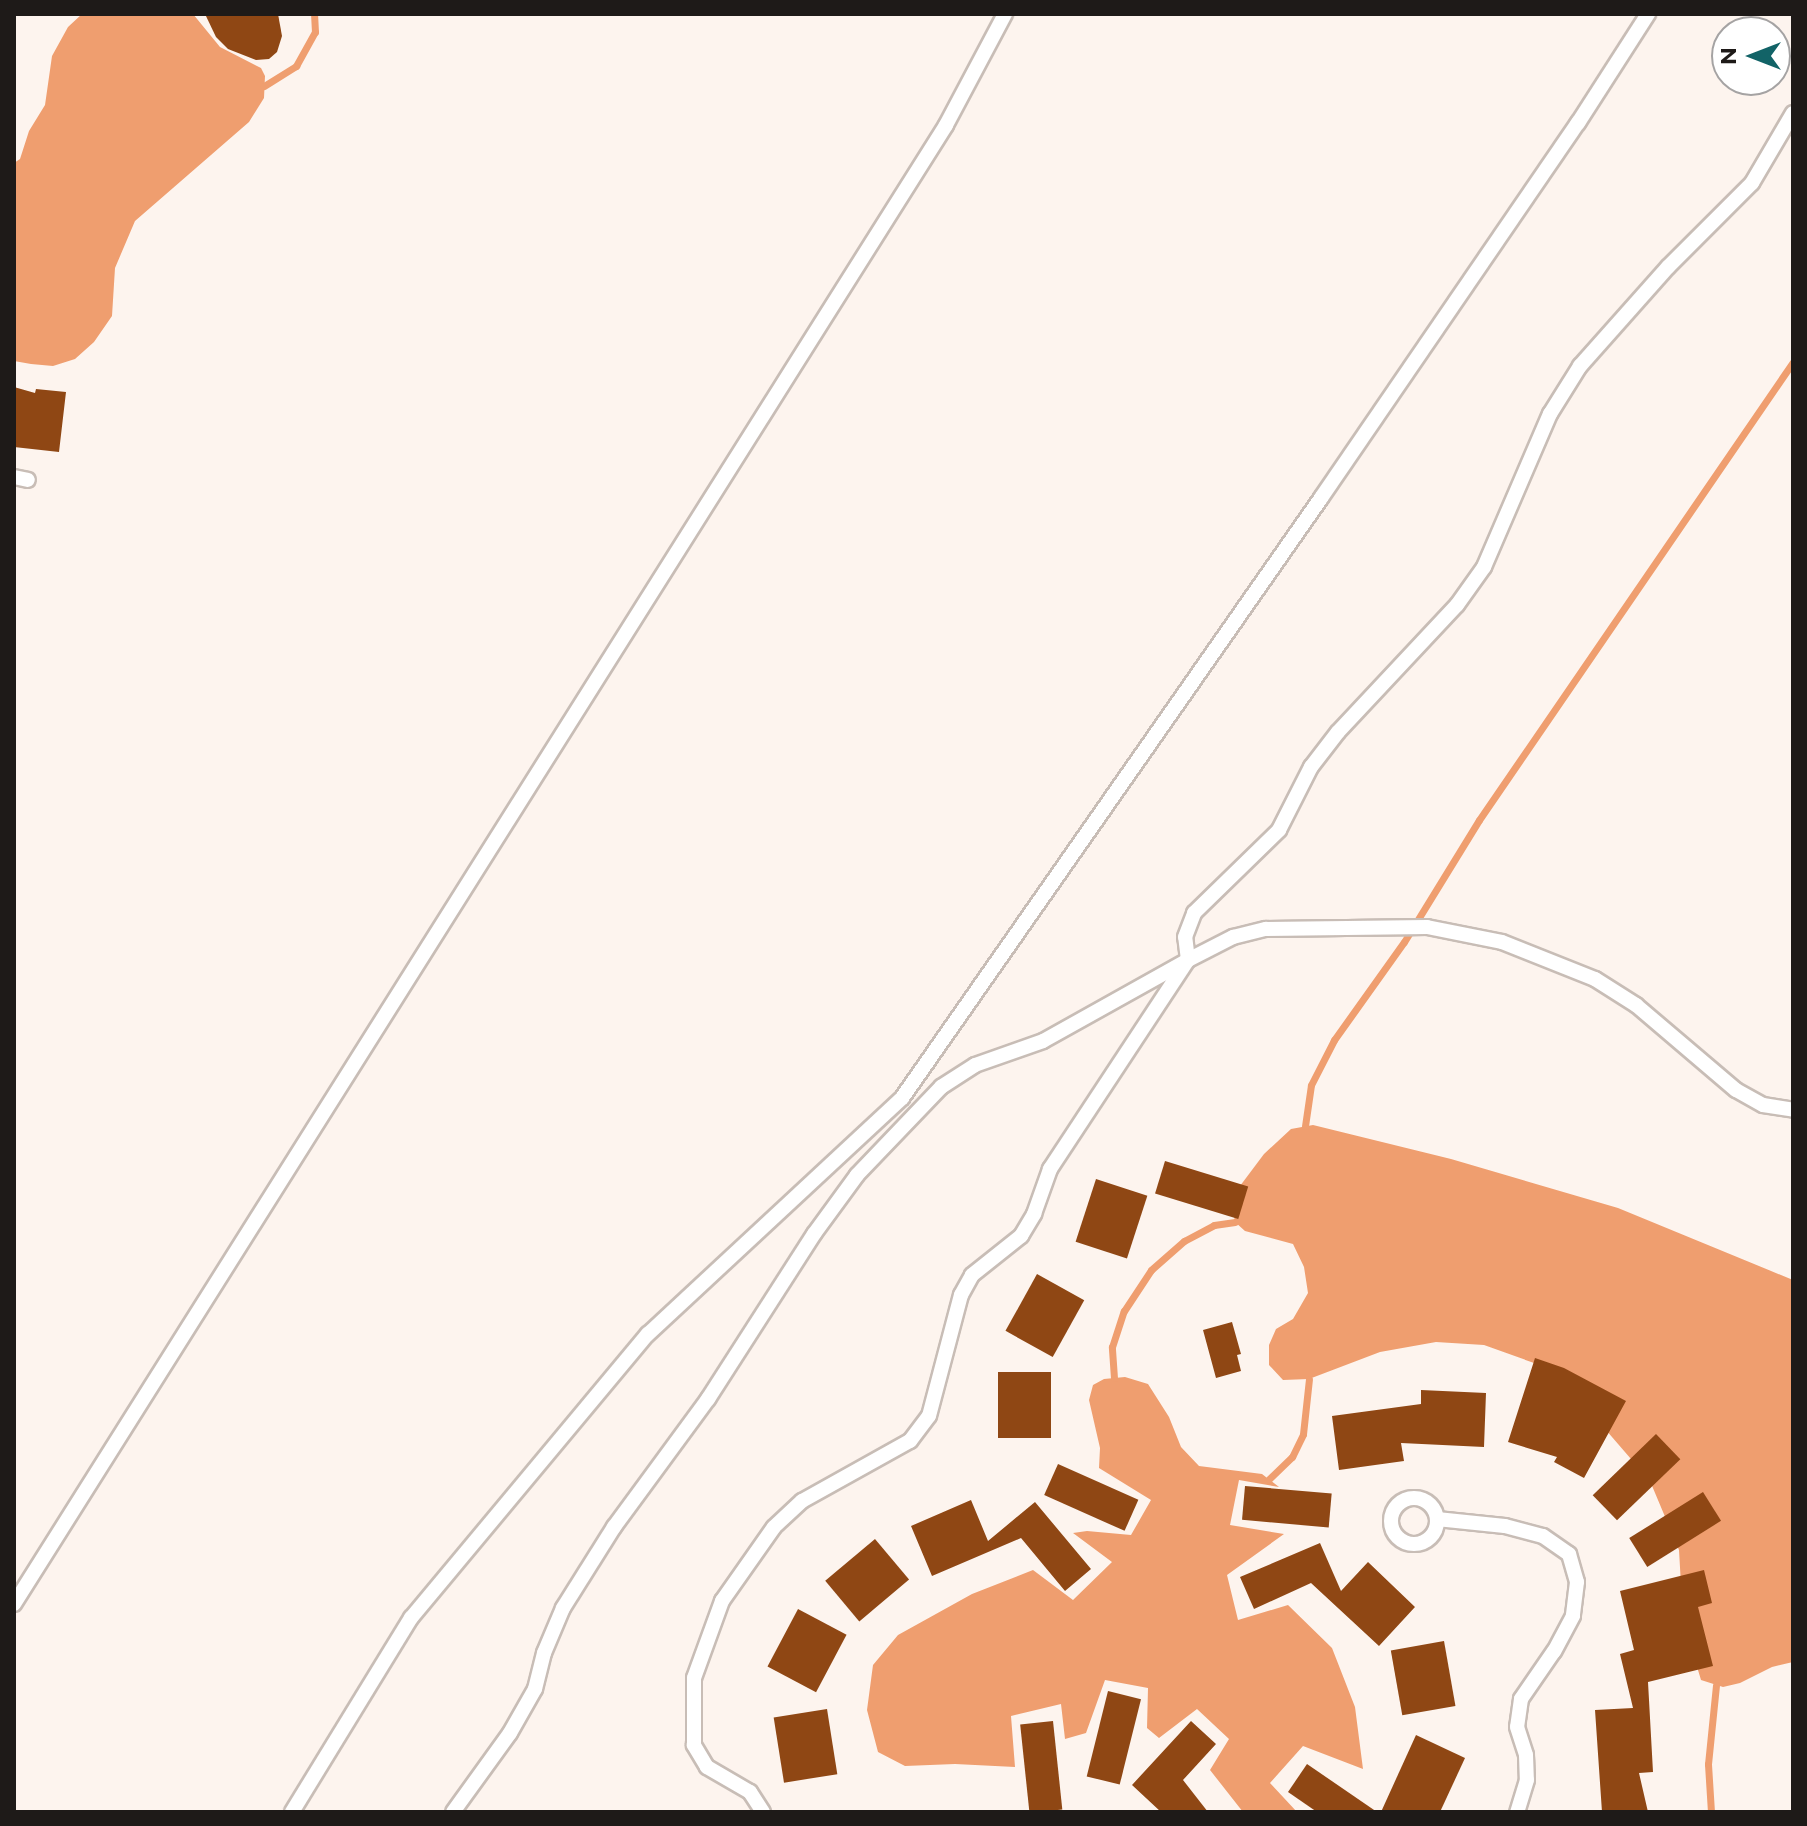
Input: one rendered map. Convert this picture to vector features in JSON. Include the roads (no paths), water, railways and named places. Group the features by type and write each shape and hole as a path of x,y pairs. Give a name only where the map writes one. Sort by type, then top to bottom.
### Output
{"lane":[{"path":"14,1604 946,125 1005,14"},
{"path":"292,1812 411,1618 648,1334 902,1098 1321,498 1578,123 1648,14"},
{"path":"763,1812 750,1792 707,1767 694,1745 694,1678 722,1601 774,1527 802,1501 910,1441 929,1416 961,1295 972,1275 1021,1236 1034,1214 1050,1169 1188,960 1185,937 1194,913 1279,830 1311,767 1338,732 1457,605 1484,567 1550,414 1580,366 1668,267 1752,183 1793,113"},
{"path":"453,1812 510,1733 535,1689 544,1653 563,1608 708,1399 814,1234 857,1175 941,1087 975,1065 1043,1041 1233,937 1266,929 1427,927 1502,942 1595,979 1636,1005 1736,1090 1763,1105 1793,1110"},
{"path":"1437,1519 1505,1526 1543,1536 1569,1554 1577,1582 1573,1616 1554,1651 1521,1699 1517,1727 1526,1755 1527,1780 1517,1812"}],"waterway":[{"path":"264,86 296,66 315,32 314,14"},
{"path":"1305,1126 1311,1085 1334,1040 1404,942 1479,820 1793,362"},
{"path":"1114,1378 1112,1347 1124,1311 1151,1270 1184,1241 1214,1225 1235,1222"},
{"path":"1269,1479 1292,1457 1303,1434 1309,1379"},
{"path":"1711,1812 1708,1764 1716,1685"}]}
